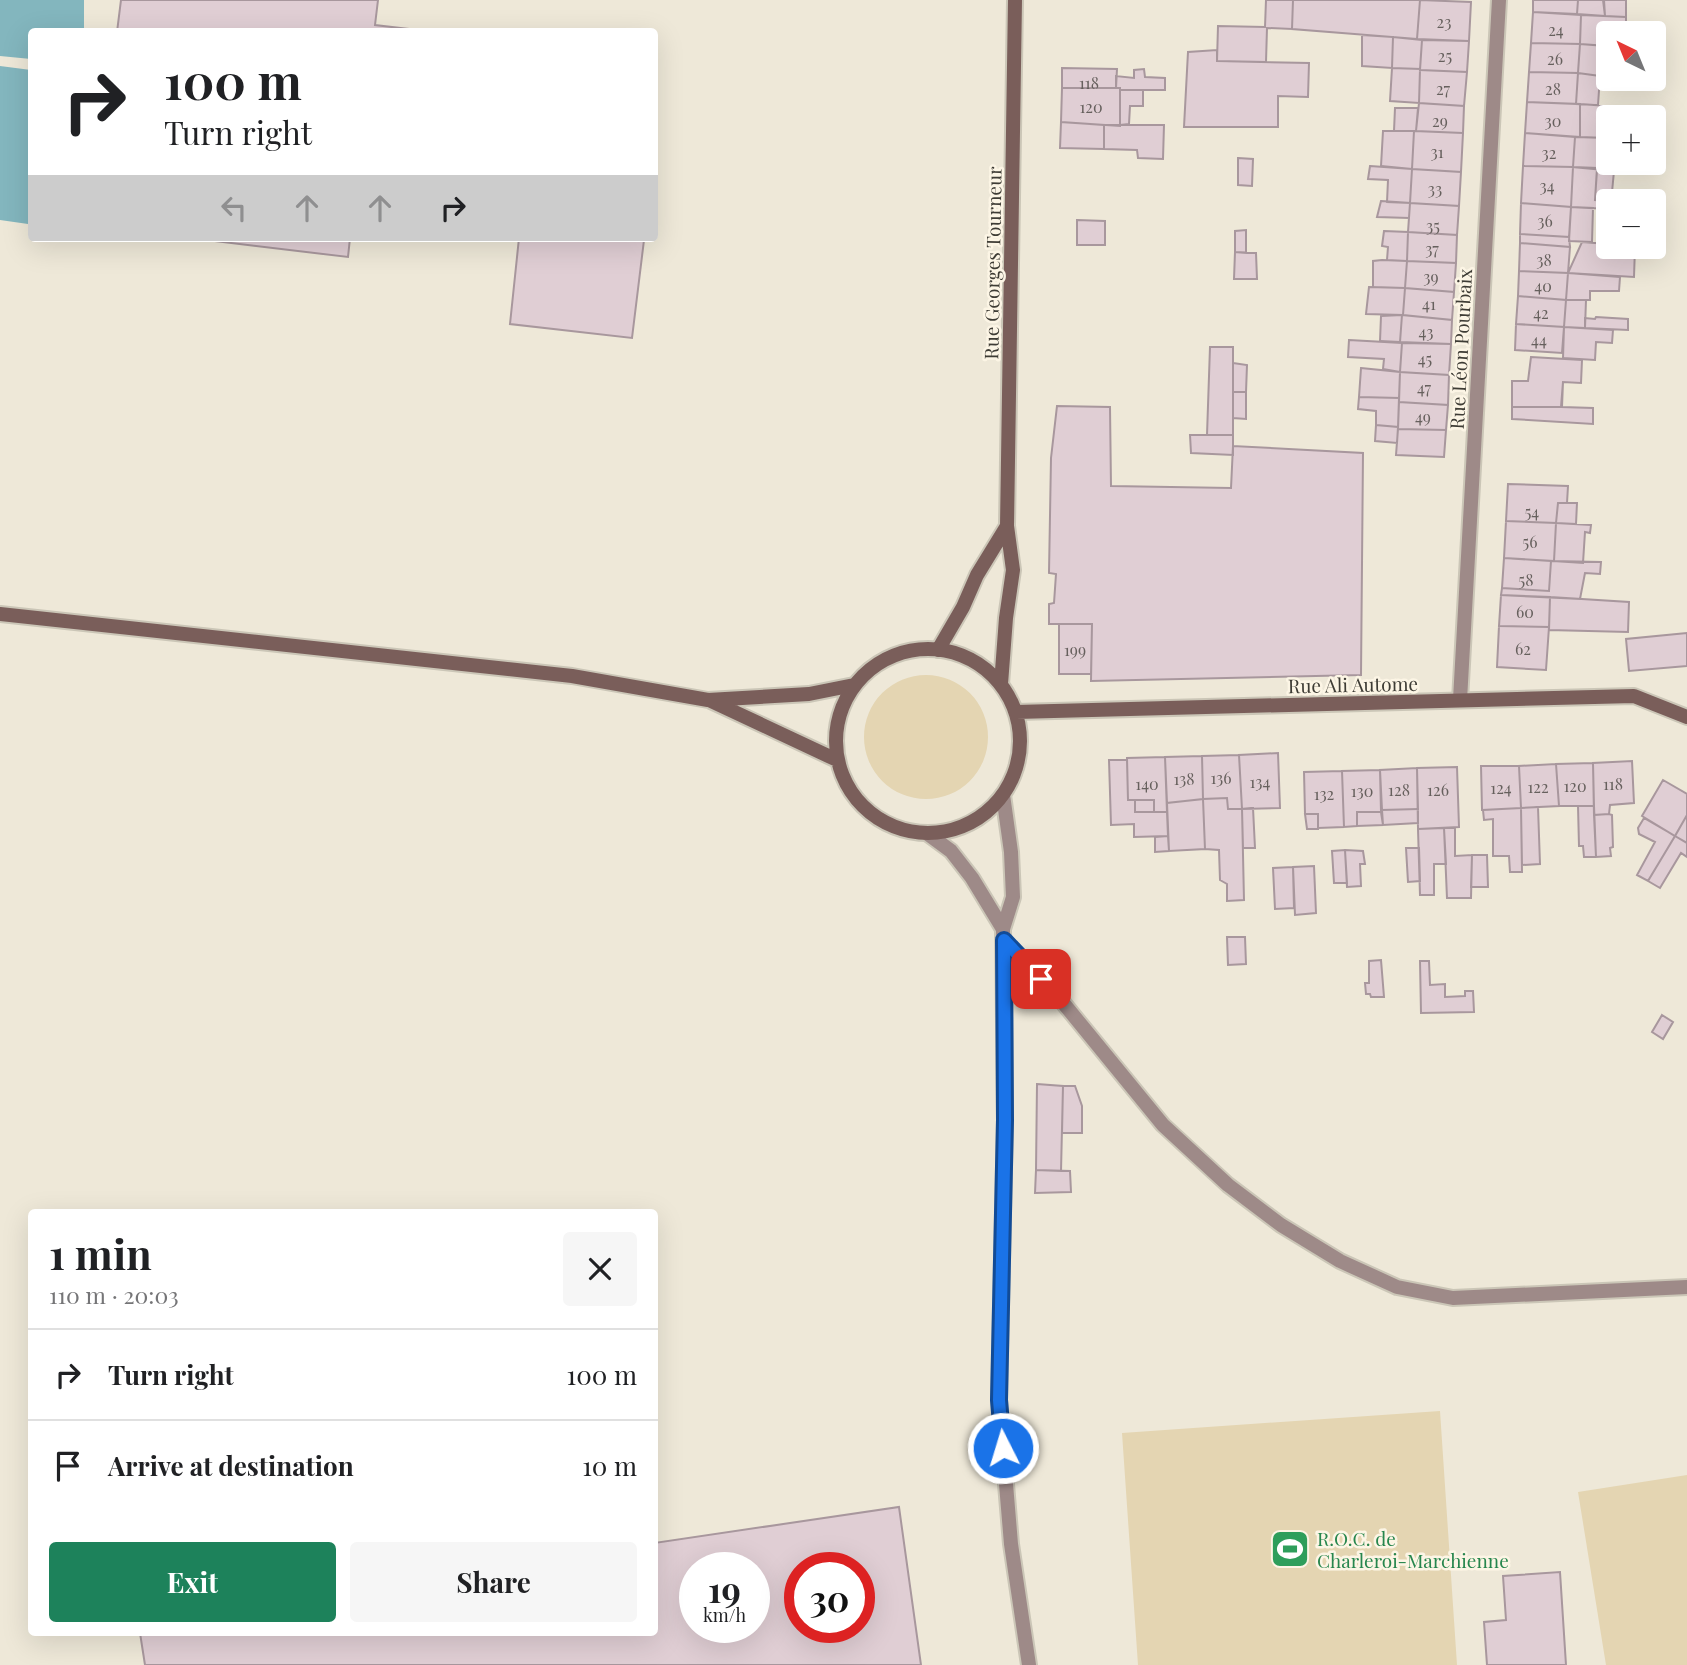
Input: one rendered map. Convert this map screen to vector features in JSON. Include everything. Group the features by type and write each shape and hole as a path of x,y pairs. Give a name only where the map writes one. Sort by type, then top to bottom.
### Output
{"street":[{"name":"Rue Georges Tourneur","path":"1001,684 1013,570 1007,526 1015,0"},
{"name":"Rue Léon Pourbaix","path":"1461,701 1499,0"},
{"path":"938,650 963,607 977,575 1007,526"},
{"path":"0,614 572,676 708,700 809,694 854,685"},
{"path":"916,649 948,650 977,662 1001,684 1016,712 1021,743 1015,775 998,802 974,822 947,832 928,834 917,834 889,826 865,810 847,787 837,760 836,731 844,702 865,672 885,659 916,649"},
{"name":"Rue Ali Autome","path":"1016,712 1634,696 1687,717"},
{"path":"708,700 837,760"},
{"path":"1003,795 1011,852 1013,897 1003,935 1005,1120 999,1400 1011,1544 1029,1665"},
{"path":"928,834 951,851 972,878 1003,935 1060,999 1163,1125 1228,1185 1281,1225 1340,1261 1397,1287 1453,1297 1687,1287"}],"shaded area":[{"path":"926,675 950,679 970,693 984,713 988,737 984,761 970,781 950,795 926,799 902,795 882,781 868,761 864,737 868,713 882,693 902,679"},
{"name":"R.O.C. de Charleroi-Marchienne","path":"1440,1411 1457,1665 1138,1665 1122,1433"},
{"path":"1687,1475 1687,1665 1606,1665 1578,1492"}],"water":[{"path":"0,0 84,0 84,28 28,28 28,59 0,56"},
{"path":"0,66 28,70 28,224 0,220"}],"building":[{"path":"121,0 378,0 375,25 401,28 118,28"},
{"path":"1266,0 1293,0 1292,29 1267,28 1266,62 1217,61 1218,26 1265,27"},
{"path":"1293,0 1420,0 1417,39 1292,29"},
{"path":"1420,0 1471,2 1469,41 1417,39"},
{"path":"1533,0 1578,0 1577,14 1533,12"},
{"path":"1578,0 1603,0 1605,16 1577,14"},
{"path":"1604,0 1626,0 1626,17 1605,16"},
{"path":"1533,12 1581,15 1580,44 1531,43"},
{"path":"1581,15 1626,17 1626,21 1596,21 1596,45 1580,44"},
{"path":"1362,35 1393,37 1392,68 1362,66"},
{"path":"1393,37 1422,40 1420,69 1392,68"},
{"path":"1422,40 1469,41 1467,72 1420,70"},
{"path":"1531,43 1580,44 1578,73 1529,72"},
{"path":"1580,44 1596,45 1596,75 1578,73"},
{"path":"1217,50 1217,61 1309,63 1308,97 1278,96 1278,127 1184,127 1188,52"},
{"path":"1062,68 1117,69 1116,88 1062,88"},
{"path":"1392,68 1420,69 1419,103 1390,101"},
{"path":"1144,69 1145,77 1165,78 1165,90 1116,88 1116,76 1134,78 1134,70"},
{"path":"1420,70 1467,72 1464,106 1419,103"},
{"path":"1529,72 1578,73 1576,104 1527,102"},
{"path":"1578,73 1596,75 1598,105 1576,104"},
{"path":"1062,88 1120,88 1120,126 1061,122"},
{"path":"1120,90 1143,90 1143,106 1130,106 1129,124 1120,125"},
{"path":"1527,102 1580,104 1580,137 1525,133"},
{"path":"1419,103 1464,106 1463,133 1416,131"},
{"path":"1580,104 1596,105 1596,138 1580,137"},
{"path":"1395,108 1418,108 1416,131 1394,131"},
{"path":"1061,122 1104,125 1104,149 1060,148"},
{"path":"1104,125 1164,125 1163,159 1138,158 1137,150 1104,149"},
{"path":"1383,131 1414,131 1412,169 1381,166"},
{"path":"1414,131 1463,133 1461,172 1412,169"},
{"path":"1525,133 1575,137 1573,167 1523,166"},
{"path":"1575,137 1596,138 1596,169 1573,167"},
{"path":"1238,158 1253,159 1252,186 1238,185"},
{"path":"1370,166 1412,169 1410,203 1387,202 1388,180 1368,179"},
{"path":"1523,166 1573,167 1571,207 1521,203"},
{"path":"1573,167 1596,168 1596,208 1571,207"},
{"path":"1412,169 1461,172 1459,206 1410,203"},
{"path":"1597,175 1614,175 1612,189 1596,189 1595,200"},
{"path":"1381,201 1410,203 1409,218 1377,217"},
{"path":"1410,203 1459,206 1457,235 1408,232"},
{"path":"1521,203 1571,207 1569,237 1520,234"},
{"path":"1571,207 1593,208 1592,242 1569,241"},
{"path":"1077,220 1105,221 1105,245 1077,245"},
{"path":"1246,230 1246,253 1235,252 1235,231"},
{"path":"1384,231 1408,232 1407,261 1387,260 1388,247 1382,246"},
{"path":"1408,232 1457,235 1456,263 1407,261"},
{"path":"1520,234 1569,237 1570,247 1520,243"},
{"path":"223,242 350,242 348,257"},
{"path":"519,242 644,242 632,338 510,324"},
{"path":"1582,242 1596,243 1596,259 1635,259 1634,277 1568,273"},
{"path":"1520,243 1570,247 1568,273 1519,271"},
{"path":"1235,252 1256,253 1257,279 1234,279"},
{"path":"1373,261 1407,261 1405,288 1373,287"},
{"path":"1407,261 1456,263 1454,292 1405,288"},
{"path":"1519,271 1568,273 1566,300 1518,296"},
{"path":"1568,273 1620,277 1619,291 1590,291 1590,300 1566,300"},
{"path":"1369,287 1405,288 1403,315 1366,314"},
{"path":"1405,288 1454,292 1452,320 1403,315"},
{"path":"1518,296 1566,300 1564,327 1516,324"},
{"path":"1566,300 1586,300 1585,328 1564,327"},
{"path":"1402,315 1452,320 1451,344 1400,342"},
{"path":"1402,315 1400,342 1380,341 1381,316"},
{"path":"1585,318 1628,319 1628,330 1585,328"},
{"path":"1516,324 1564,327 1562,353 1515,350"},
{"path":"1564,327 1613,330 1612,343 1596,342 1595,360 1563,358"},
{"path":"1349,340 1402,343 1400,372 1383,369 1384,359 1348,357"},
{"path":"1402,343 1451,344 1449,375 1400,372"},
{"path":"1210,347 1233,347 1233,435 1207,435"},
{"path":"1531,357 1582,360 1581,383 1563,382 1561,407 1512,407 1512,381 1528,381"},
{"path":"1233,363 1247,365 1246,392 1233,392"},
{"path":"1361,368 1400,372 1399,398 1359,397"},
{"path":"1400,372 1449,375 1448,405 1399,402"},
{"path":"1563,382 1562,407 1593,408 1593,424 1512,419 1512,407 1561,407"},
{"path":"1233,392 1246,392 1246,419 1233,418"},
{"path":"1359,397 1399,398 1398,427 1376,425 1376,411 1358,409"},
{"path":"1399,402 1448,405 1446,430 1398,429"},
{"path":"1057,406 1110,407 1111,486 1231,488 1233,446 1363,453 1361,675 1091,681 1092,624 1049,624 1049,604 1054,603 1056,574 1049,573 1051,458"},
{"path":"1376,425 1398,427 1397,443 1375,441"},
{"path":"1398,429 1446,430 1444,457 1396,455"},
{"path":"1190,435 1233,435 1233,455 1191,453"},
{"path":"1508,484 1568,486 1567,503 1558,503 1556,523 1506,521"},
{"path":"1558,503 1577,503 1576,524 1556,523"},
{"path":"1506,521 1556,523 1554,561 1504,558"},
{"path":"1556,523 1591,525 1590,533 1585,532 1583,563 1554,561"},
{"path":"1504,558 1551,561 1549,591 1502,588"},
{"path":"1551,561 1601,562 1600,574 1585,573 1580,599 1501,595 1502,588 1549,591"},
{"path":"1501,595 1550,597 1549,627 1499,626"},
{"path":"1550,597 1629,602 1628,632 1549,630"},
{"path":"1059,624 1092,624 1091,674 1059,674"},
{"path":"1499,626 1549,627 1546,670 1497,667"},
{"path":"1687,633 1687,666 1629,671 1626,639"},
{"path":"1278,753 1280,808 1242,809 1239,755"},
{"path":"1239,755 1242,809 1228,809 1227,798 1203,799 1202,756"},
{"path":"1202,756 1203,799 1167,803 1165,757"},
{"path":"1165,757 1167,812 1154,812 1154,800 1128,800 1127,758"},
{"path":"1109,760 1127,760 1128,800 1135,800 1135,812 1167,812 1168,836 1134,837 1134,824 1111,825"},
{"path":"1632,761 1634,803 1610,805 1609,814 1594,815 1593,763"},
{"path":"1593,763 1594,806 1559,806 1556,764"},
{"path":"1556,764 1559,806 1521,808 1519,766"},
{"path":"1481,766 1519,766 1521,808 1482,810"},
{"path":"1457,767 1459,827 1418,829 1417,768"},
{"path":"1417,768 1418,809 1382,810 1380,770"},
{"path":"1380,770 1381,812 1357,812 1357,826 1344,827 1342,771"},
{"path":"1342,771 1344,827 1318,828 1318,814 1305,814 1304,772"},
{"path":"1663,780 1687,794 1687,815 1675,836 1642,816"},
{"path":"1227,798 1228,809 1242,809 1244,900 1227,901 1227,884 1220,880 1219,850 1205,849 1203,799"},
{"path":"1203,799 1205,849 1169,851 1167,803"},
{"path":"1135,800 1154,800 1154,812 1135,812"},
{"path":"1578,806 1594,806 1596,857 1584,857 1583,846 1579,846"},
{"path":"1538,807 1540,864 1522,865 1521,808"},
{"path":"1253,808 1255,848 1243,848 1242,809"},
{"path":"1521,808 1522,872 1510,872 1509,856 1493,856 1493,819 1484,820 1483,810"},
{"path":"1418,809 1418,823 1383,825 1382,810"},
{"path":"1357,812 1381,812 1383,825 1357,826"},
{"path":"1305,814 1318,814 1318,829 1307,829"},
{"path":"1594,815 1612,815 1611,856 1596,857"},
{"path":"1687,815 1687,843 1675,836"},
{"path":"1644,818 1675,836 1648,881 1637,875 1655,842 1639,834 1638,828"},
{"path":"1444,828 1455,828 1455,856 1472,855 1471,898 1447,898"},
{"path":"1444,828 1446,864 1434,864 1434,895 1420,895 1418,829"},
{"path":"1168,836 1169,851 1155,852 1155,837"},
{"path":"1675,836 1687,843 1687,857 1681,853 1660,888 1648,881"},
{"path":"1406,848 1419,848 1420,881 1408,882"},
{"path":"1345,850 1363,851 1365,864 1360,864 1361,886 1347,887"},
{"path":"1345,850 1347,883 1334,883 1332,851"},
{"path":"1472,855 1487,855 1488,887 1471,887"},
{"path":"1314,866 1316,913 1295,915 1293,867"},
{"path":"1293,867 1294,908 1275,909 1273,868"},
{"path":"1227,937 1245,937 1246,964 1228,965"},
{"path":"1381,960 1384,997 1371,997 1366,994 1365,983 1369,983 1369,961"},
{"path":"1420,961 1429,961 1430,985 1445,984 1445,997 1465,996 1465,991 1473,991 1474,1012 1421,1013"},
{"path":"1662,1015 1673,1022 1663,1039 1652,1032"},
{"path":"1037,1084 1063,1086 1061,1171 1036,1170"},
{"path":"1063,1086 1075,1086 1082,1106 1082,1133 1062,1133"},
{"path":"1036,1170 1070,1171 1071,1192 1035,1193"},
{"path":"899,1507 921,1665 145,1665 140,1636 658,1636 658,1542"},
{"path":"1560,1572 1566,1665 1487,1665 1484,1622 1506,1620 1503,1576"}],"place":[{"name":"R.O.C. de Charleroi-Marchienne","path":"1290,1549"}],"route":[{"path":"1003,1448 999,1400 1005,1120 1004,940 1041,979"}]}
